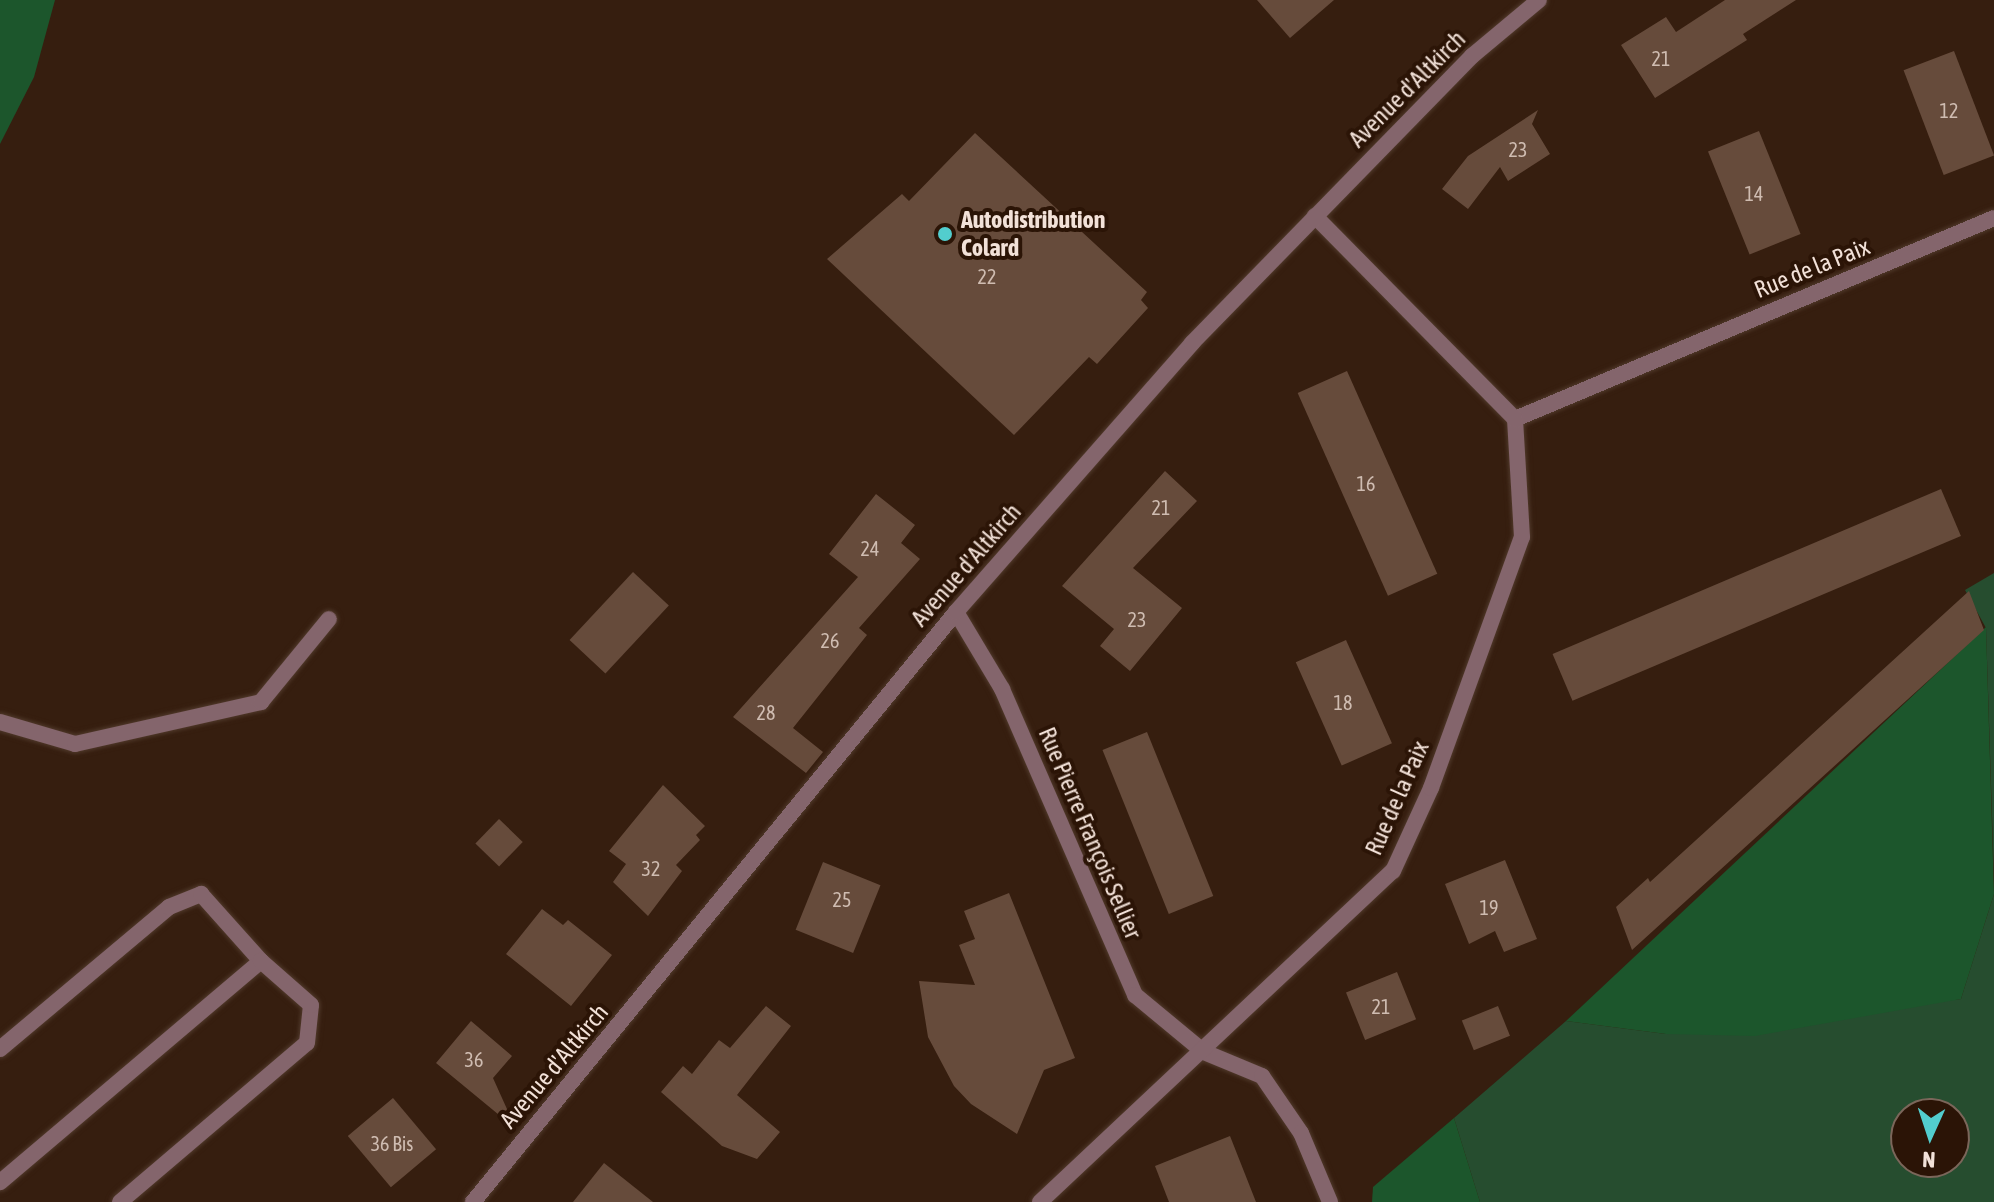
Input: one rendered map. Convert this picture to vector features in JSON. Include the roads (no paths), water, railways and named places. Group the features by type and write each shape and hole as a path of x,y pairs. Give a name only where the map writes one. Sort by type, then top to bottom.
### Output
{"street":[{"name":"Avenue d'Altkirch","path":"473,1202 956,612 1192,343 1472,56 1539,0"},
{"path":"1315,216 1515,419"},
{"name":"Rue de la Paix","path":"1040,1202 1204,1052 1393,871 1431,788 1522,537 1515,419 1994,218"},
{"name":"Rue Pierre François Sellier","path":"956,612 1002,689 1135,995 1204,1052 1262,1076 1301,1133 1330,1202"},
{"path":"0,722 75,744 261,702 329,619"},
{"path":"0,1049 169,907 201,894 261,961 311,1005 307,1043 120,1202"},
{"path":"0,1182 261,961"}],"place":[{"name":"Autodistribution Colard","path":"945,234"}]}
